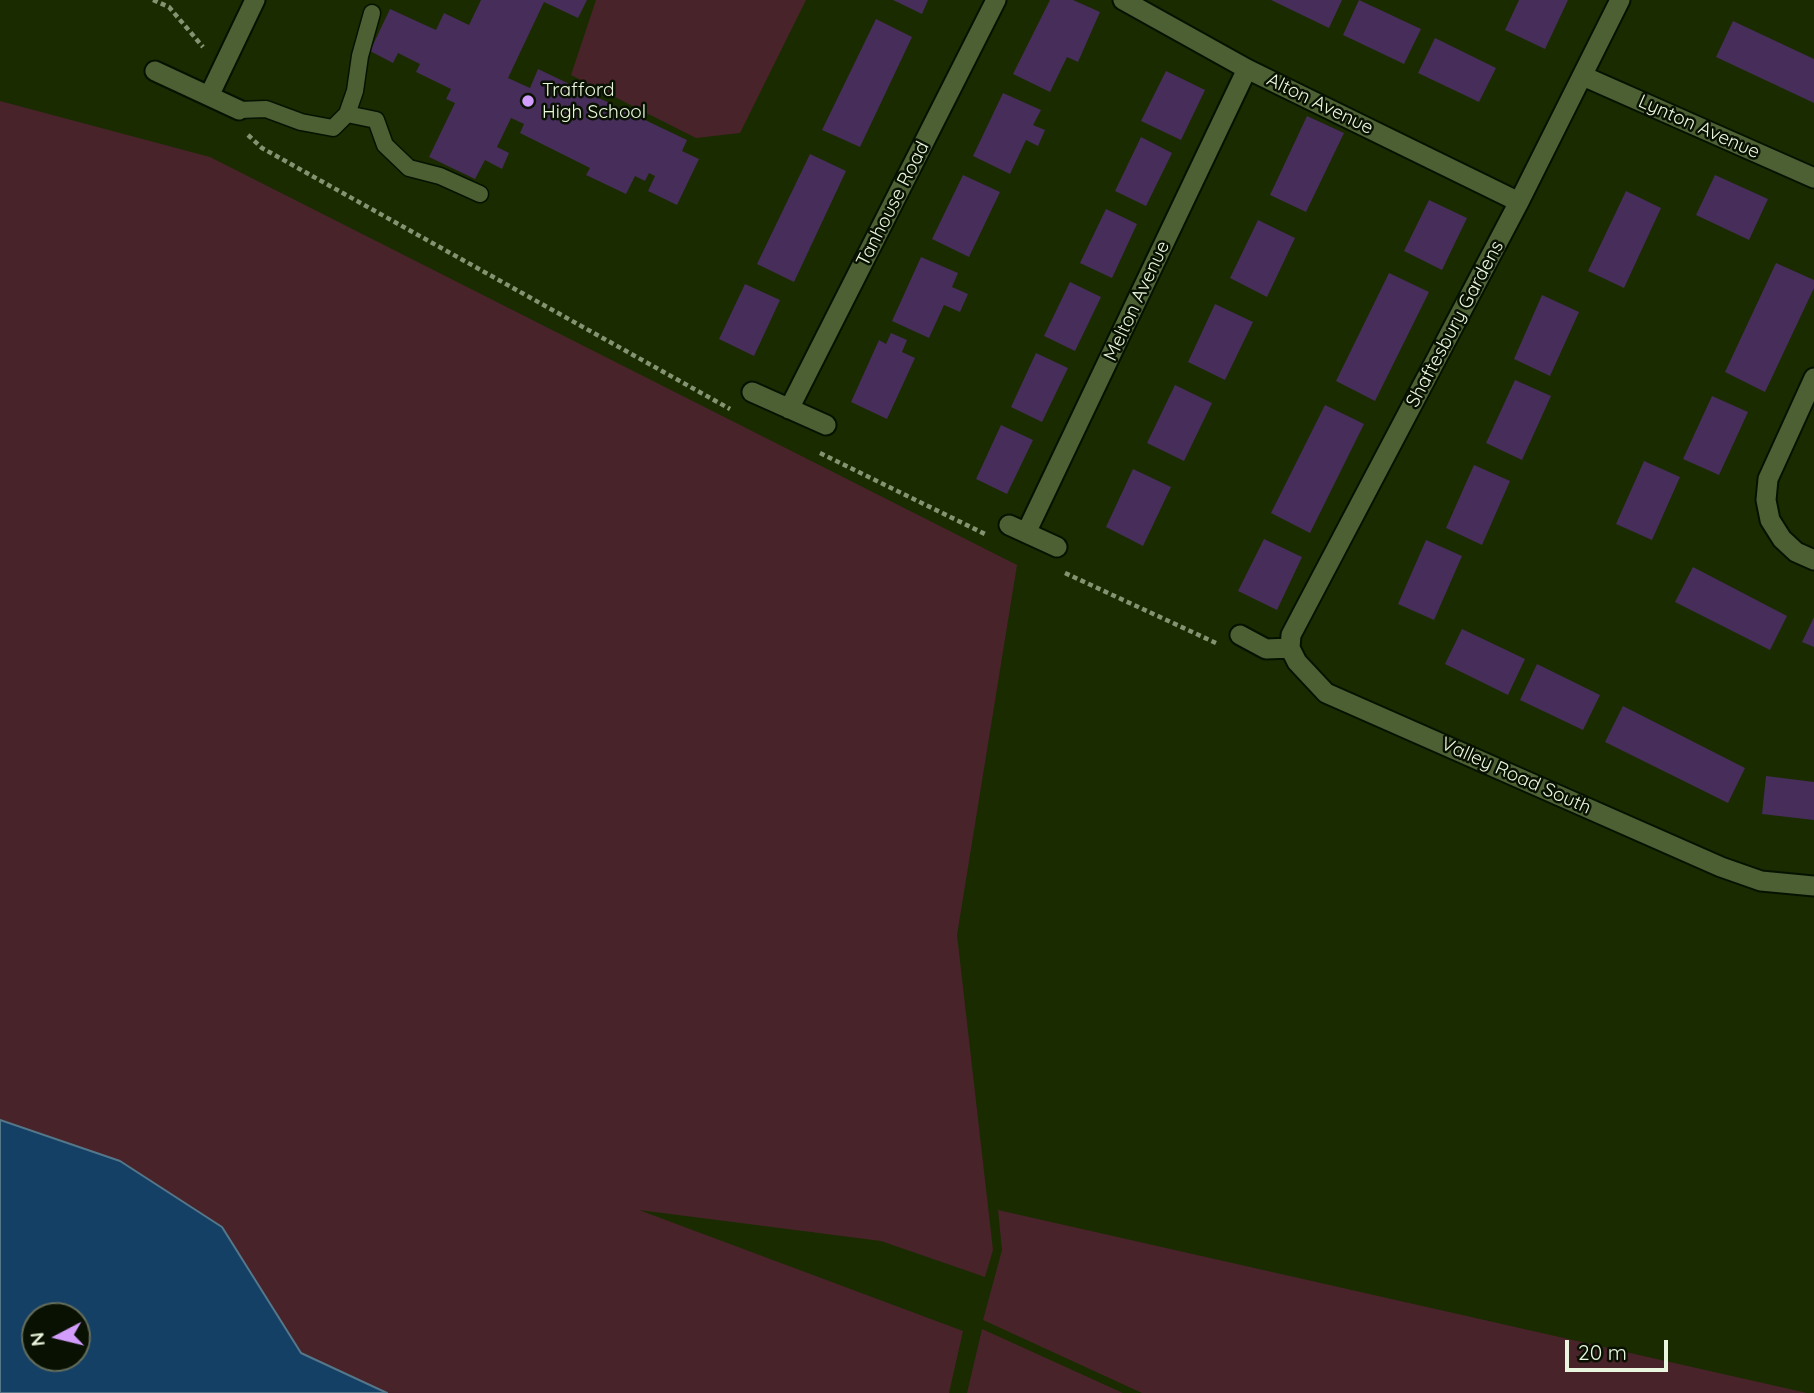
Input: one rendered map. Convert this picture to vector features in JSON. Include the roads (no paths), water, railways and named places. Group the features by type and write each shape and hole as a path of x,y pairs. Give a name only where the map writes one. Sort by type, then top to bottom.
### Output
{"street":[{"path":"210,94 255,0"},
{"name":"Tanhouse Road","path":"789,409 996,0"},
{"name":"Alton Avenue","path":"1124,0 1247,69 1520,202"},
{"name":"Shaftesbury Gardens","path":"1290,648 1291,635 1520,202 1620,0"},
{"name":"Melton Avenue","path":"1057,547 1018,529 1247,69"},
{"path":"155,71 210,94 239,110"},
{"name":"Lynton Avenue","path":"1583,76 1814,178"},
{"path":"1814,378 1768,478 1766,500 1770,520 1782,539 1796,552 1814,560"},
{"path":"752,393 826,425"},
{"path":"1240,635 1266,649 1290,648"},
{"name":"Valley Road South","path":"1290,648 1297,662 1326,693 1721,867 1761,881 1814,886"}],"lane":[{"path":"239,110 266,109 301,122 333,128 347,114 355,91 360,56 372,13"},
{"path":"347,114 376,120 384,145 409,168 440,176 480,194"}],"water":[{"path":"0,1120 120,1161 222,1227 301,1353 387,1393 0,1393"}],"place":[{"name":"Trafford High School","path":"528,101"}]}
